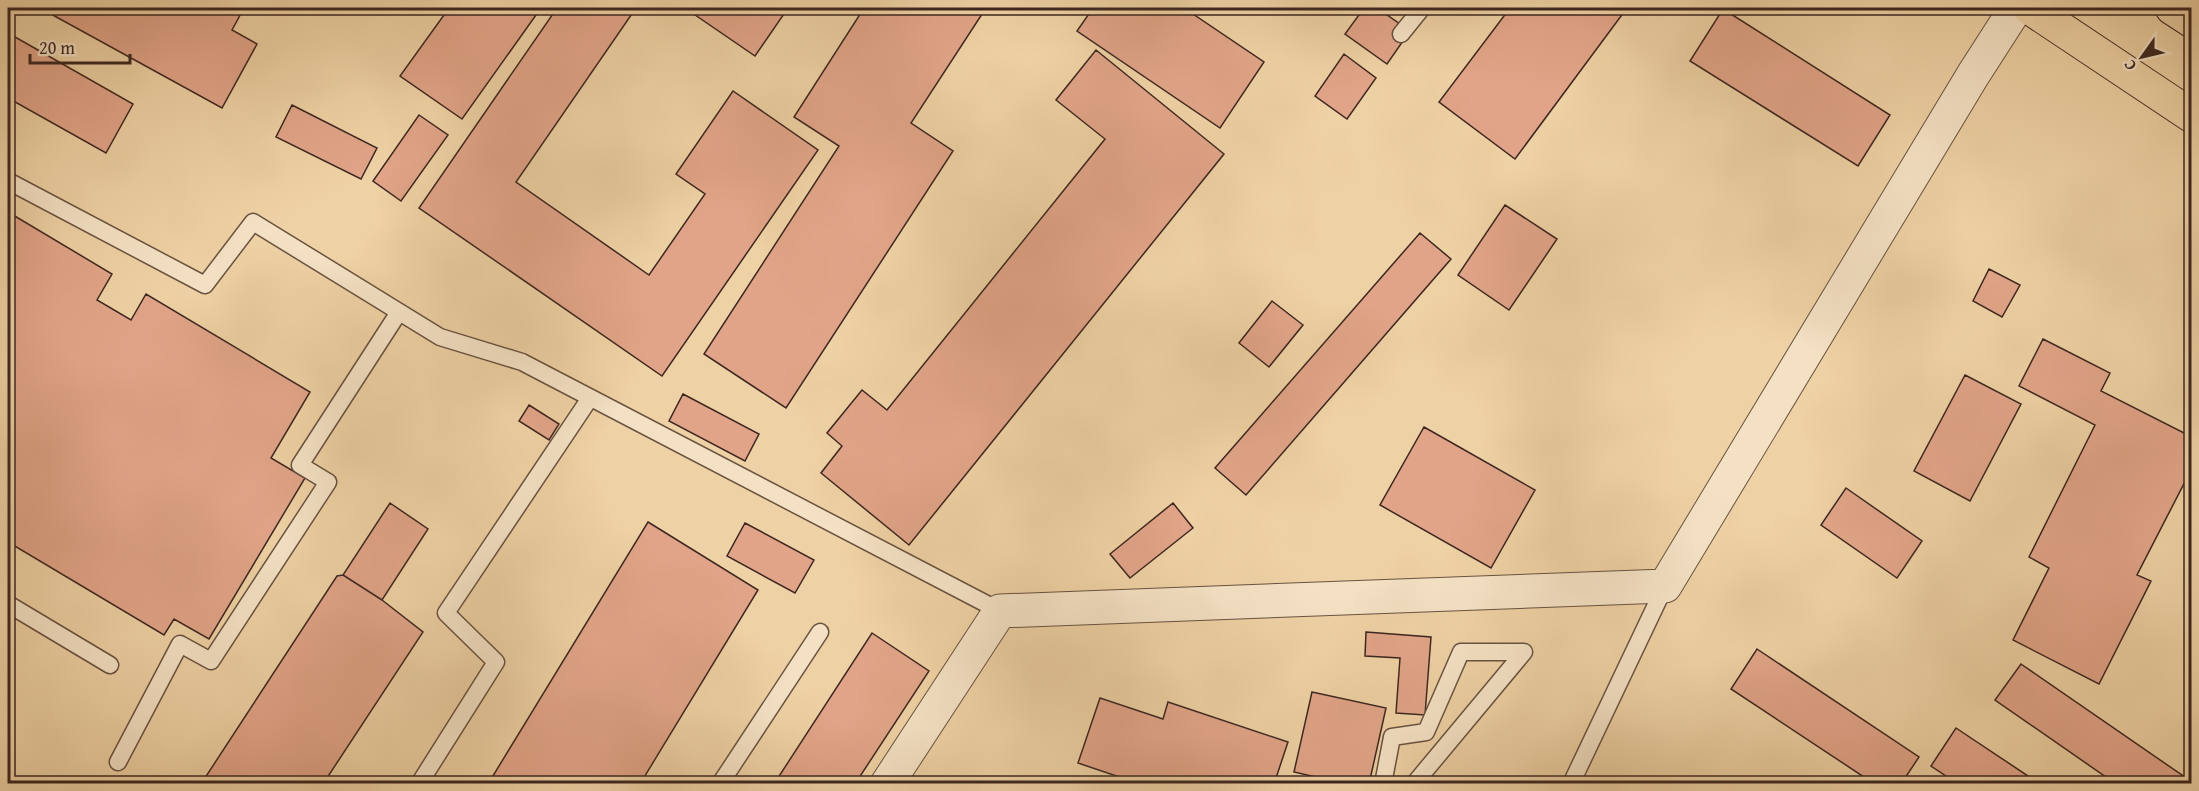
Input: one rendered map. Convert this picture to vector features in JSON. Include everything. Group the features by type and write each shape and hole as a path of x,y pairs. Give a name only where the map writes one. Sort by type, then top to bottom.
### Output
{"main road":[{"path":"2030,8 2192,116"},
{"path":"2172,8 2192,21"}],"street":[{"path":"887,783 1000,611 1665,586 1973,75 2016,8"}],"lane":[{"path":"1401,34 1422,8"},
{"path":"8,181 205,285 253,222 440,337 522,362 1000,611"},
{"path":"118,762 180,644 212,661 328,482 300,465 399,312"},
{"path":"419,783 496,662 447,613 590,398"},
{"path":"1571,783 1665,586"},
{"path":"8,604 110,665"},
{"path":"720,783 820,632"},
{"path":"1383,783 1392,737 1426,732 1461,652 1524,652 1414,783"}],"building":[{"path":"40,8 244,8 232,30 257,44 222,108"},
{"path":"449,8 541,8 462,119 400,76"},
{"path":"557,8 636,8 516,182 649,275 705,194 676,174 733,91 818,150 662,376 419,208"},
{"path":"685,8 788,8 755,56"},
{"path":"864,8 986,8 911,123 953,151 786,408 704,354 839,146 794,117"},
{"path":"1093,8 1184,8 1264,62 1220,128 1077,31"},
{"path":"1364,8 1377,8 1410,31 1387,64 1345,34"},
{"path":"1510,8 1627,8 1515,159 1439,102"},
{"path":"1723,9 1890,115 1858,166 1690,61"},
{"path":"8,33 133,104 106,153 8,98"},
{"path":"1096,50 1224,154 909,545 821,473 842,446 827,433 862,390 887,410 1105,139 1056,100"},
{"path":"1344,54 1376,78 1347,119 1315,96"},
{"path":"292,105 377,148 361,179 276,137"},
{"path":"419,115 448,135 401,201 373,181"},
{"path":"1505,205 1557,239 1509,310 1458,275"},
{"path":"8,212 112,274 97,300 131,320 146,294 310,392 271,458 305,478 209,639 174,619 164,635 8,542"},
{"path":"1420,233 1451,259 1246,495 1215,468"},
{"path":"1989,269 2020,285 2002,317 1973,301"},
{"path":"1272,301 1303,325 1269,367 1239,343"},
{"path":"2043,339 2110,373 2101,391 2192,437 2192,468 2137,575 2151,581 2099,684 2013,640 2049,568 2029,557 2095,425 2019,386"},
{"path":"1965,375 2021,404 1970,501 1914,471"},
{"path":"683,394 759,434 745,461 669,421"},
{"path":"529,405 559,424 549,440 519,421"},
{"path":"1424,427 1535,490 1491,568 1380,505"},
{"path":"1846,488 1922,541 1897,578 1821,525"},
{"path":"390,503 428,529 382,600 343,575"},
{"path":"1173,503 1193,528 1130,578 1110,554"},
{"path":"648,522 758,590 640,784 488,784"},
{"path":"745,523 814,560 795,593 727,556"},
{"path":"343,575 382,600 423,632 323,784 201,784 337,576"},
{"path":"1366,632 1431,637 1425,715 1396,713 1400,658 1365,656"},
{"path":"872,633 929,671 855,784 774,784"},
{"path":"1757,649 1919,757 1901,784 1864,784 1867,779 1731,689"},
{"path":"2021,664 2192,784 2116,784 1995,700"},
{"path":"1312,692 1386,708 1369,784 1346,784 1294,772"},
{"path":"1100,698 1163,719 1168,702 1288,742 1274,784 1140,784 1078,763"},
{"path":"1956,728 2040,784 1958,784 1931,766"}]}
